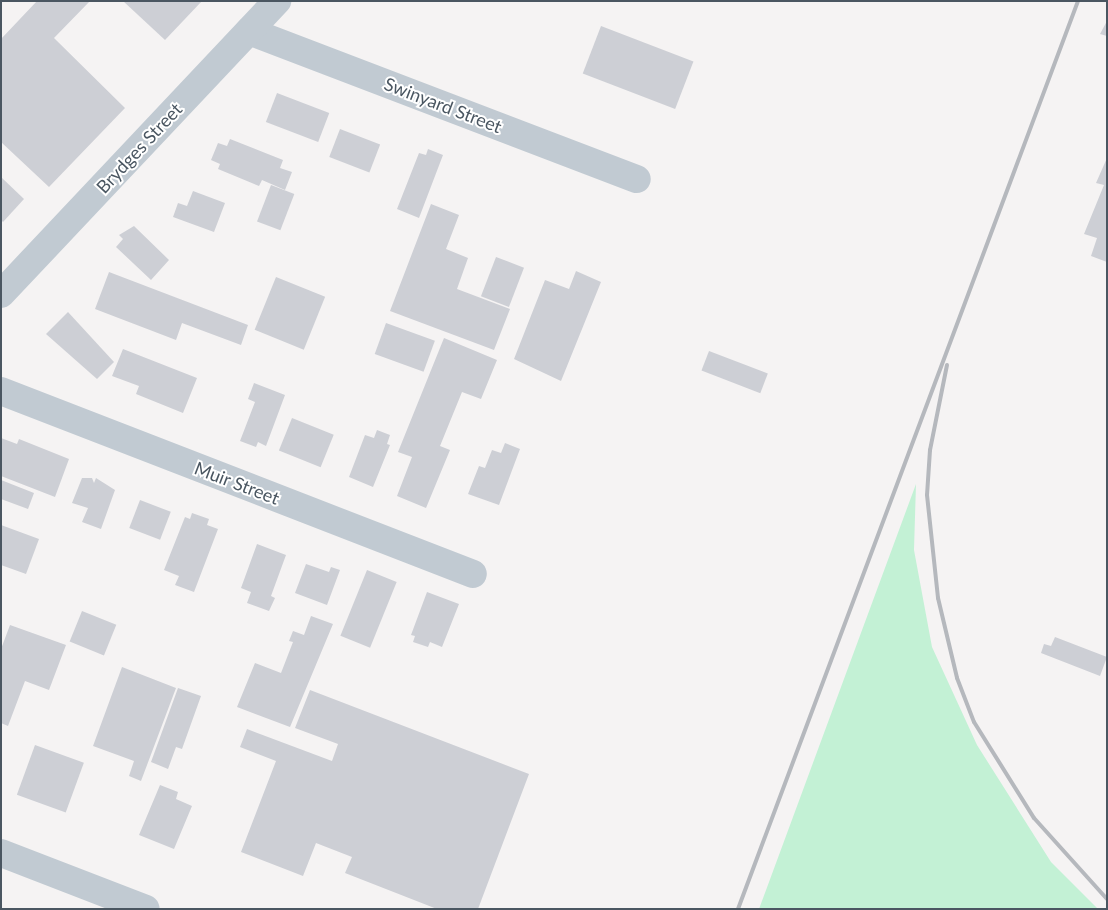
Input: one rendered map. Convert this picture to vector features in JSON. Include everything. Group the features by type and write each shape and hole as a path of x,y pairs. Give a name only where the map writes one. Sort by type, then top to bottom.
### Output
{"street":[{"name":"Brydges Street","path":"1,294 277,1"},
{"name":"Swinyard Street","path":"249,31 637,178"},
{"name":"Muir Street","path":"1,391 472,574"},
{"path":"1,853 146,909"}],"green space":[{"path":"916,484 914,550 932,647 977,745 1051,862 1098,909 759,909"}],"building":[{"path":"37,1 90,1 54,38 125,108 49,187 1,142 1,39"},
{"path":"123,1 202,1 165,40"},
{"path":"1107,21 1107,36 1100,34"},
{"path":"601,26 693,61 675,109 583,74"},
{"path":"277,93 329,113 318,142 266,122"},
{"path":"340,129 380,144 369,172 329,157"},
{"path":"230,139 283,160 280,168 292,172 285,190 262,180 259,186 218,169 220,164 211,160 218,143 227,146"},
{"path":"428,149 443,155 419,218 397,209 419,153 426,155"},
{"path":"1107,158 1107,262 1091,256 1097,238 1084,234 1104,185 1096,183"},
{"path":"1,177 24,199 3,222 1,220"},
{"path":"271,185 294,194 280,230 257,221"},
{"path":"193,191 225,203 214,232 173,217 178,203 187,206"},
{"path":"431,204 459,215 446,249 468,258 457,289 510,309 494,350 390,311"},
{"path":"134,226 169,260 151,280 116,247 123,239 119,235"},
{"path":"496,257 524,268 509,307 481,296"},
{"path":"576,271 601,282 561,381 514,359 545,280 569,289"},
{"path":"109,272 248,325 241,345 182,323 176,340 95,309"},
{"path":"276,277 325,297 304,350 255,330"},
{"path":"68,312 114,362 97,379 46,334"},
{"path":"386,323 435,341 424,372 375,354"},
{"path":"444,338 497,360 481,399 462,392 440,446 450,450 426,508 397,496 412,457 398,452"},
{"path":"123,349 197,378 183,413 136,394 139,386 112,376"},
{"path":"709,351 768,374 760,393 701,371"},
{"path":"254,383 285,395 266,446 258,442 256,447 240,441 255,402 248,399"},
{"path":"292,418 334,435 321,467 279,450"},
{"path":"377,430 390,435 387,444 390,445 373,487 349,477 365,435 374,438"},
{"path":"1,438 17,444 19,439 69,459 55,497 1,476"},
{"path":"505,443 520,449 499,505 468,494 479,466 485,468 492,450 501,453"},
{"path":"82,478 92,478 94,483 96,478 115,490 101,529 82,522 88,508 72,503"},
{"path":"1,480 34,493 28,509 1,499"},
{"path":"140,500 171,512 160,540 129,528"},
{"path":"192,513 209,519 207,525 218,529 194,592 175,585 179,576 164,570 185,517 190,519"},
{"path":"1,525 39,539 26,574 1,565"},
{"path":"257,544 286,555 271,596 275,598 269,611 247,603 251,592 241,588"},
{"path":"306,564 329,572 331,567 340,570 327,605 295,593"},
{"path":"367,570 397,582 370,648 340,636"},
{"path":"427,592 459,604 442,647 430,642 428,647 413,642 415,636 411,635"},
{"path":"82,611 116,625 104,655 70,642"},
{"path":"311,616 333,624 290,727 237,707 255,663 281,673 293,642 289,641 293,631 304,635"},
{"path":"10,625 66,645 49,690 25,681 8,726 1,723 1,649"},
{"path":"1055,637 1107,657 1100,676 1041,653 1044,644 1051,646"},
{"path":"122,667 176,688 141,781 129,776 134,761 93,746"},
{"path":"178,688 201,696 182,749 176,747 168,769 151,762"},
{"path":"310,690 529,774 478,909 437,909 345,873 352,857 316,843 303,876 241,852 276,761 240,747 247,729 332,761 338,744 295,728"},
{"path":"35,745 84,763 66,813 17,795"},
{"path":"160,785 178,792 176,799 192,806 174,849 139,835"}],"railway":[{"path":"738,909 1078,1"},
{"path":"947,365 930,450 927,495 938,598 957,678 974,722 1034,818 1107,899"}]}
